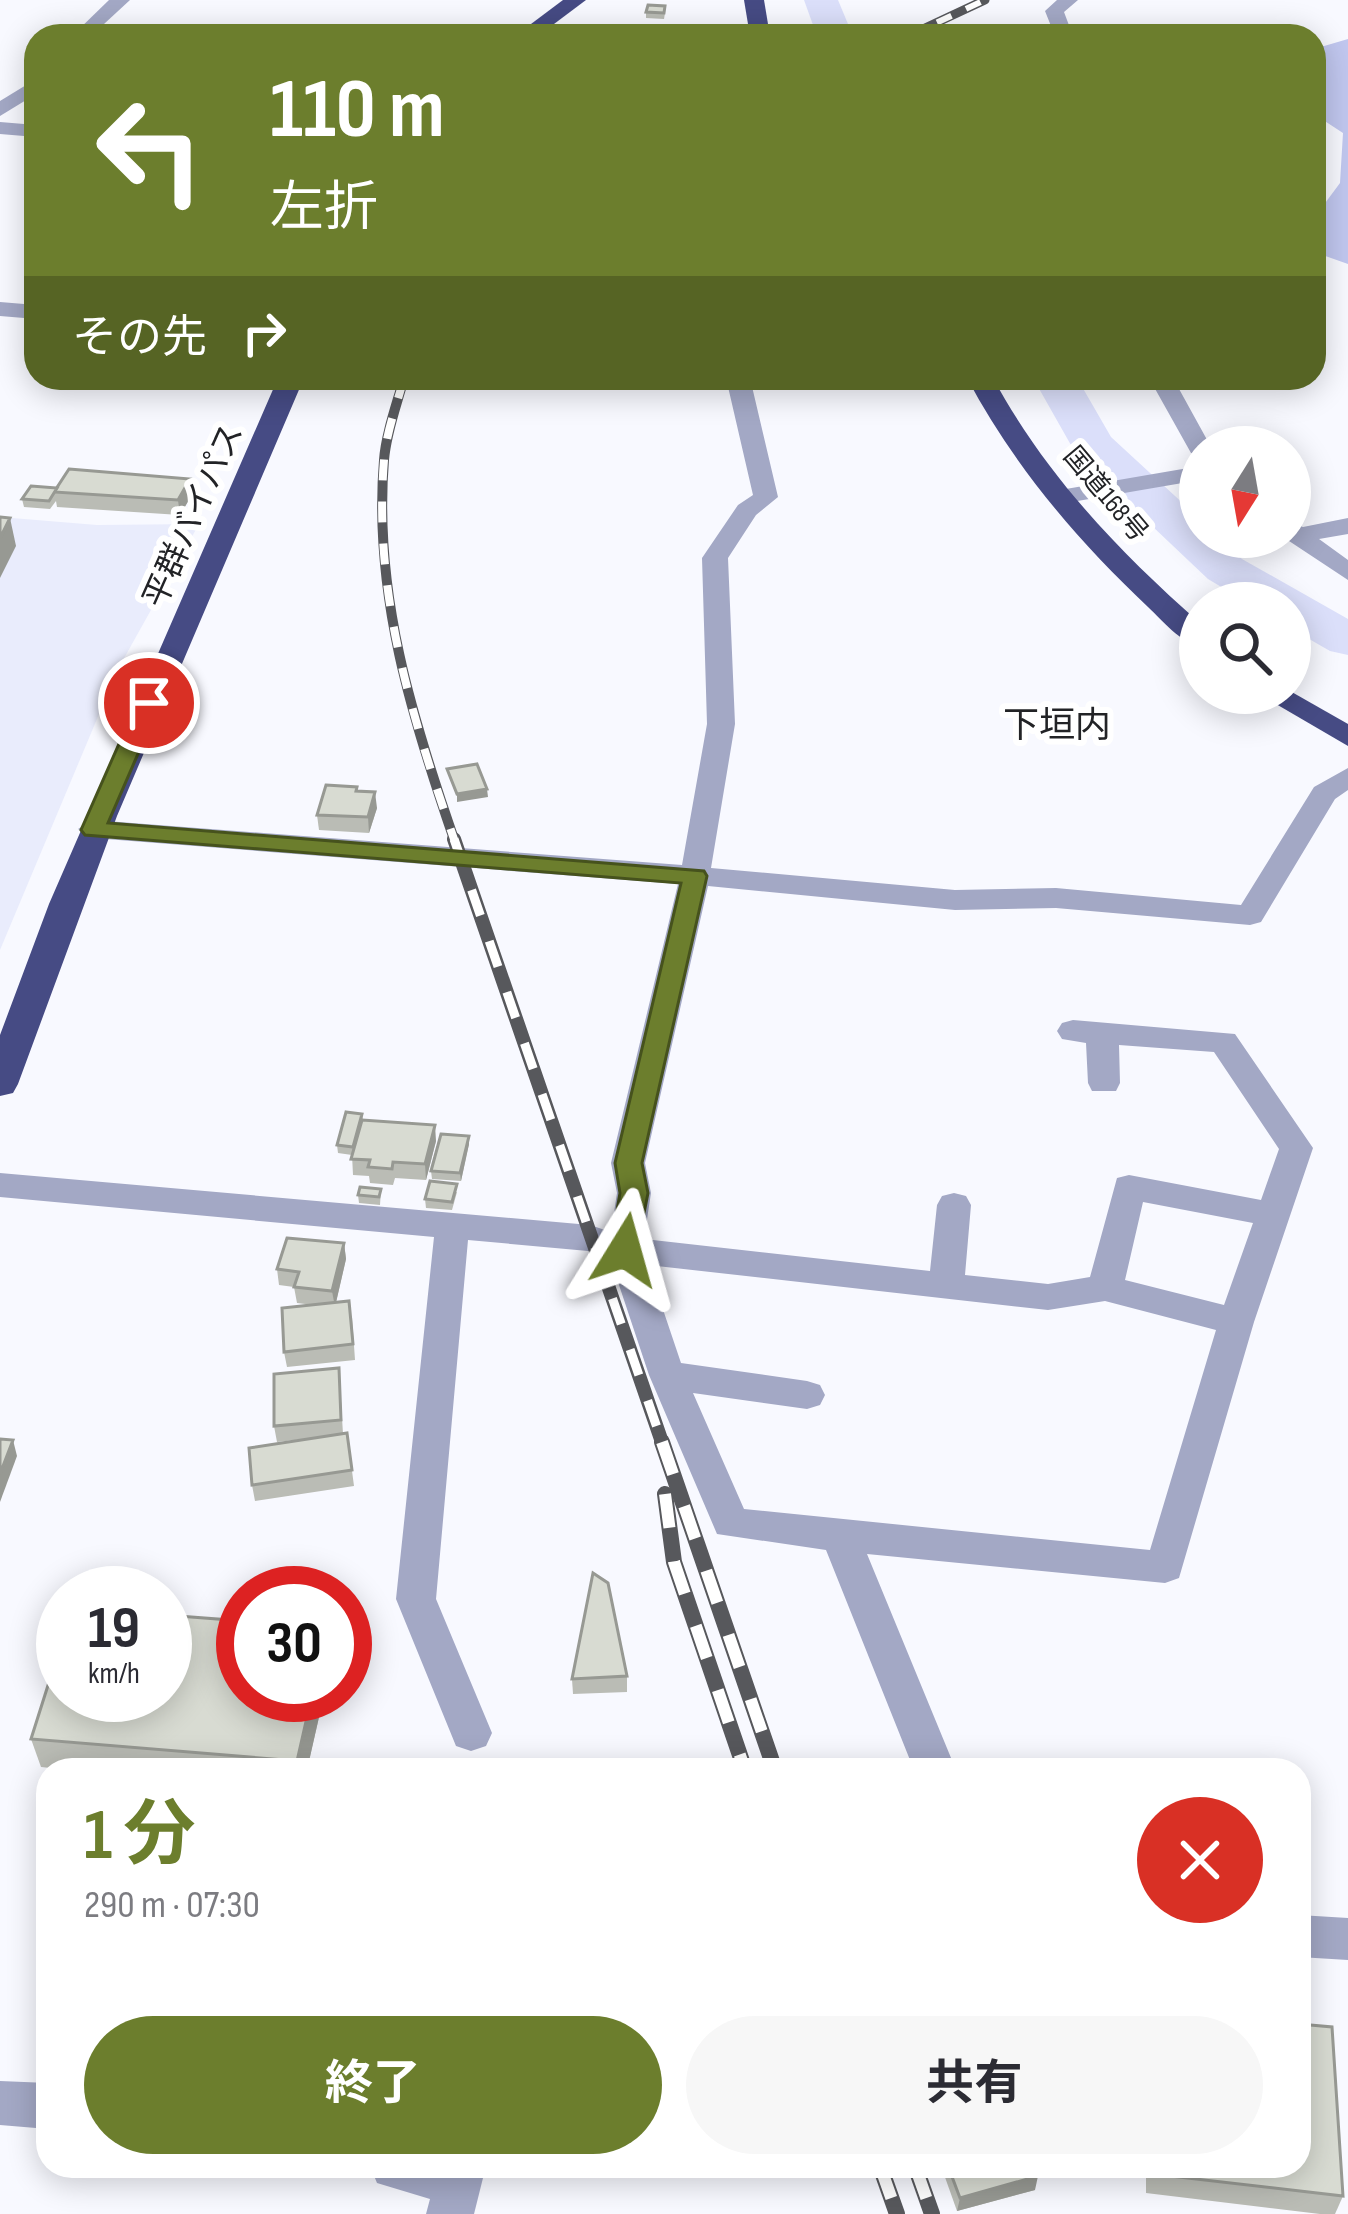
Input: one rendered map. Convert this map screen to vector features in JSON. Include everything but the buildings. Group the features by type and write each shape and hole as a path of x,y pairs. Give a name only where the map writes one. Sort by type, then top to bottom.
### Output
{"highway":[{"path":"542,24 576,0"},
{"name":"平群バイパス","path":"0,1084 52,929 286,390"},
{"name":"国道168号","path":"988,390 1060,497 1179,620"},
{"path":"1308,714 1348,737"}],"street":[{"path":"92,24 121,0"},
{"path":"1059,24 1054,11 1070,0"},
{"path":"741,390 766,496 747,510 715,559 721,724 695,876 628,1163 634,1193 625,1250 667,1376 731,1523 841,1538 1165,1567 1236,1322 1296,1148 1224,1042 1087,1032 1104,1083"},
{"path":"1168,390 1188,426"},
{"path":"1060,497 1179,476"},
{"path":"1311,531 1348,526"},
{"path":"1311,545 1348,572"},
{"path":"93,830 955,900 1057,898 1250,916 1324,793 1348,776"},
{"path":"0,1185 590,1238 625,1250 1048,1297 1105,1288 1236,1322"},
{"path":"1105,1288 1129,1187 1270,1214"},
{"path":"946,1287 954,1205"},
{"path":"452,1227 416,1599 472,1733"},
{"path":"667,1376 807,1395"},
{"path":"841,1538 929,1758"},
{"path":"1311,1937 1348,1939"},
{"path":"2,2103 36,2105"}],"shaded area":[{"path":"1348,39 1348,264 1326,256 1326,202 1340,183 1343,133 1326,122 1326,45"},
{"path":"0,517 97,525 199,524 118,669 0,950"}],"waterway":[{"path":"821,0 830,24"},
{"path":"1062,390 1092,444 1225,569 1248,582"},
{"path":"1311,619 1348,640"}],"railway":[{"path":"934,24 985,0"},
{"path":"400,390 384,460 384,558 399,654 454,839"},
{"path":"454,839 663,1445"},
{"path":"662,1442 771,1758"},
{"path":"665,1494 674,1562 741,1758"},
{"path":"884,2178 897,2214"},
{"path":"919,2178 932,2214"}],"district":[{"name":"下垣内","path":"1057,724"}],"route":[{"path":"149,703 93,830 695,876 628,1163 634,1193 625,1250"}]}
